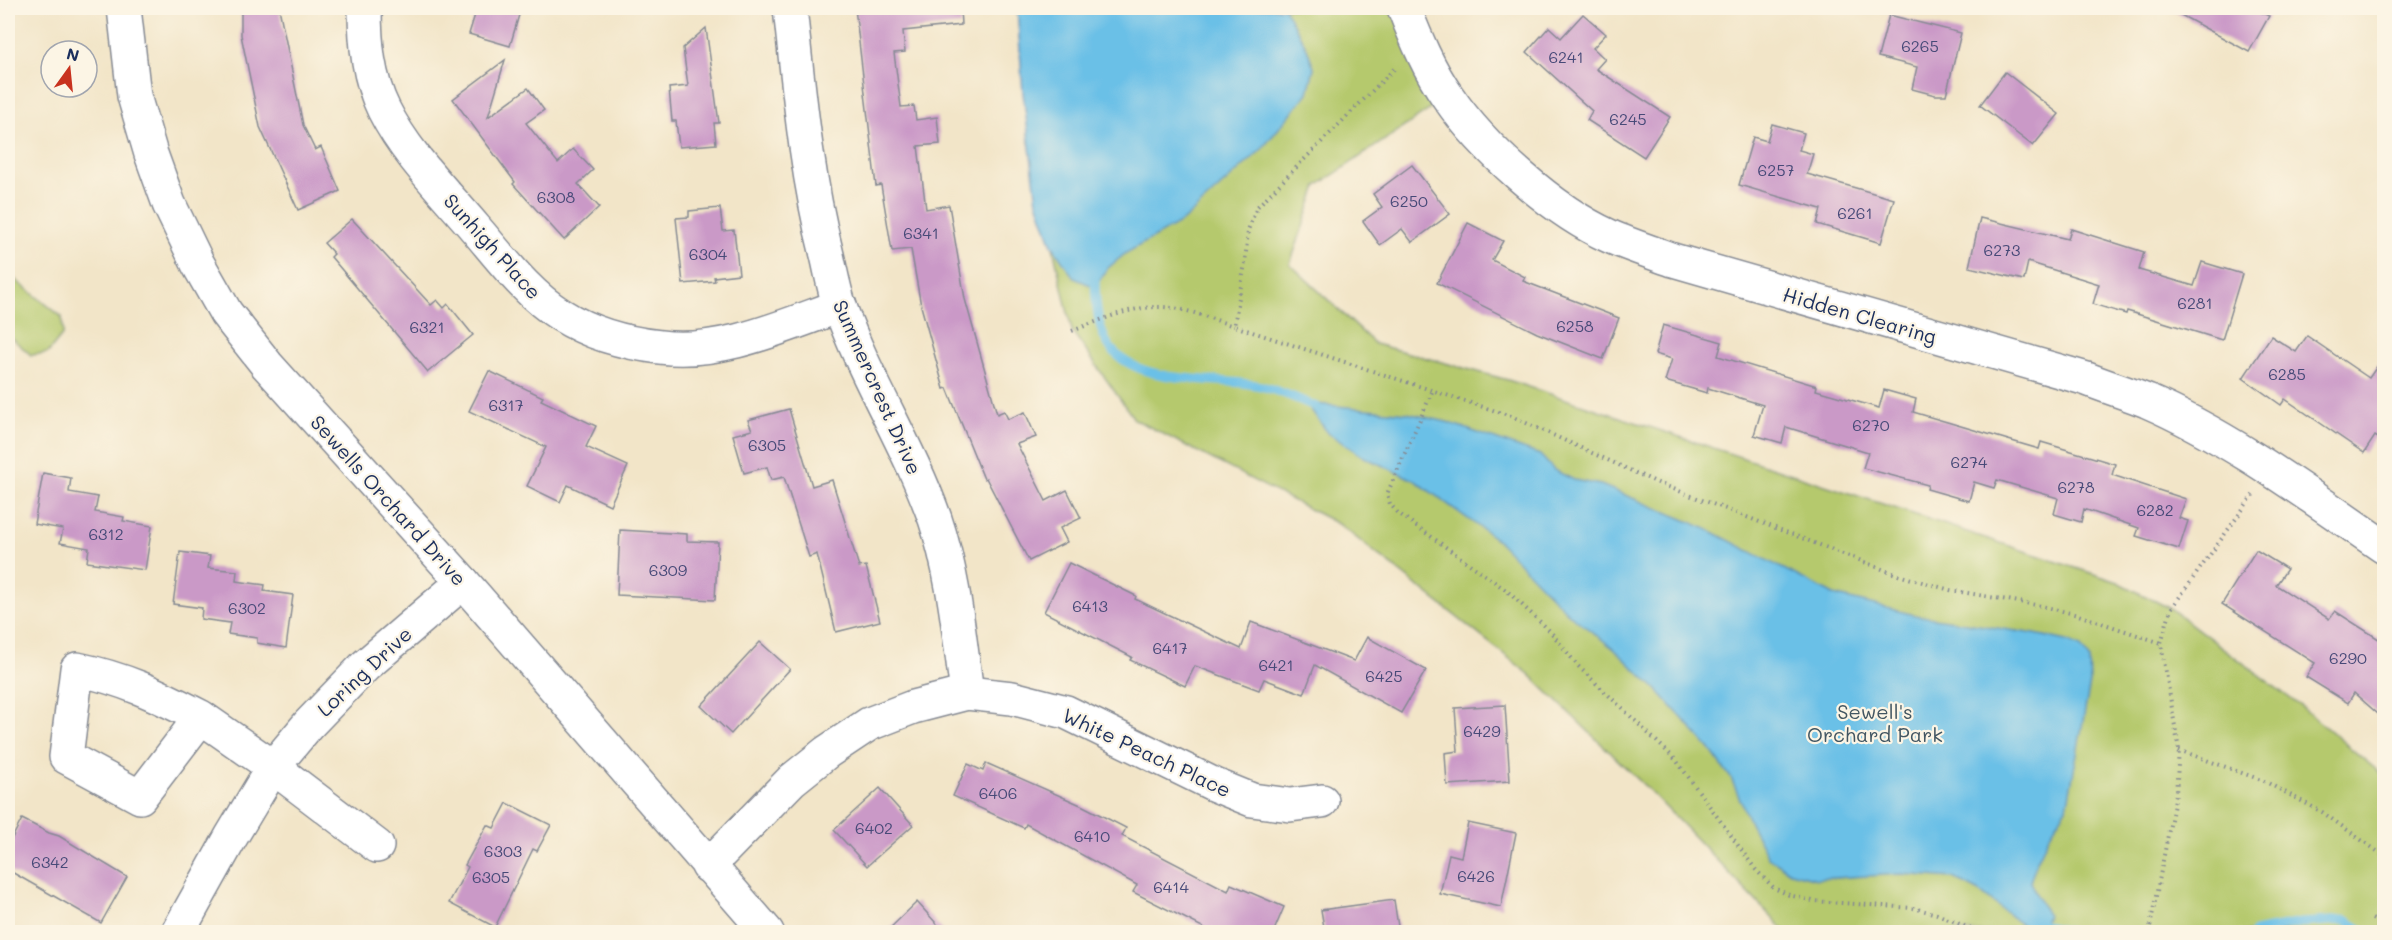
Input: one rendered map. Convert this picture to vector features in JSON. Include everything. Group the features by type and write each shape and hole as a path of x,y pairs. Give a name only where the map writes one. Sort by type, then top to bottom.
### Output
{"street":[{"name":"Sewells Orchard Drive","path":"124,8 134,96 151,154 169,204 198,264 226,313 267,365 463,582 767,933"},
{"name":"Sunhigh Place","path":"365,8 368,63 383,108 408,150 524,285 559,315 588,330 628,342 663,348 704,347 747,339 840,306"},
{"name":"Summercrest Drive","path":"790,8 812,188 840,306 865,368 913,465 935,520 949,572 967,693"},
{"name":"Hidden Clearing","path":"1404,8 1419,47 1448,97 1482,139 1561,208 1607,236 1684,263 2087,380 2147,401 2198,426 2270,470 2385,547"},
{"name":"Loring Drive","path":"178,933 273,767 308,724 365,666 463,582"},
{"name":"White Peach Place","path":"708,866 792,780 827,752 869,724 913,707 967,693 1012,699 1066,712 1215,785 1252,800 1290,805 1322,801"},
{"path":"201,717 273,767 377,846"}],"path":[{"path":"1234,326 1248,230 1257,207 1351,111 1419,47"},
{"path":"1072,331 1121,313 1163,307 1189,312 1511,416 1658,483 1898,575 1950,590 2042,606 2078,615 2161,643"},
{"path":"1432,392 1387,494 1390,504 1398,513 1506,590 1550,631 1578,666 1676,760 1756,870 1774,888 1789,895 1813,901 1913,908 1937,914 1978,933"},
{"path":"2149,933 2176,794 2179,750 2161,643 2171,609 2270,470"},
{"path":"2179,750 2264,781 2322,812 2385,856"},
{"path":"2372,919 2385,925"}],"green space":[{"name":"Sewell's Orchard Park","path":"1018,8 1404,8 1448,97 1317,186 1290,264 1375,344 1508,380 2118,582 2171,609 2299,705 2384,776 2384,932 1786,932 1648,789 1529,674 1340,525 1134,419 1072,331 1029,142"},
{"path":"8,274 62,317 63,334 48,353 31,355 8,335"}],"water":[{"path":"1017,8 1284,8 1307,48 1314,68 1308,93 1261,150 1183,221 1126,253 1108,268 1095,287 1074,278 1052,245 1037,202 1023,93"},
{"path":"1306,403 1407,413 1447,422 1540,455 1554,470 1574,480 1601,485 1707,529 1834,595 1915,615 2035,634 2067,641 2081,647 2089,659 2090,683 2067,808 2050,834 2030,882 2047,915 2041,932 2031,932 1980,892 1953,878 1901,874 1817,879 1790,872 1768,857 1750,823 1731,778 1709,748 1656,689 1613,648 1570,615 1496,539 1414,480 1364,457 1328,433"}],"building":[{"path":"241,8 279,8 303,125 315,150 321,147 340,191 298,210 260,127 241,35"},
{"path":"477,8 521,8 510,46 469,34"},
{"path":"855,8 960,8 961,25 903,31 905,52 894,53 901,107 914,106 916,120 937,117 940,144 918,146 926,209 949,205 965,299 997,414 1004,411 1008,419 1025,412 1036,437 1017,444 1046,501 1067,490 1081,518 1060,528 1067,542 1029,561 986,478 984,479 947,388 944,389 921,306 911,249 892,251 881,185 876,186"},
{"path":"2168,8 2252,8 2269,16 2249,52"},
{"path":"1583,14 1606,34 1593,48 1605,59 1596,69 1670,117 1644,157 1587,120 1592,111 1527,52 1549,27 1561,38"},
{"path":"1889,15 1961,33 1946,95 1935,95 1912,89 1917,67 1878,57"},
{"path":"706,28 719,123 714,123 716,144 679,147 676,121 672,121 669,88 688,86 683,48"},
{"path":"505,60 488,117 528,88 544,110 526,123 558,163 573,149 593,170 578,184 599,207 564,240 513,184 515,182 453,99"},
{"path":"2005,72 2059,114 2033,146 1980,105"},
{"path":"1772,124 1804,133 1799,150 1813,154 1807,174 1894,199 1881,243 1817,224 1821,209 1739,185 1753,137 1767,141"},
{"path":"1412,165 1450,214 1412,242 1402,229 1380,245 1363,221 1382,207 1373,194"},
{"path":"720,208 723,231 734,230 739,274 714,277 715,281 683,284 676,218 689,217 689,211"},
{"path":"1980,218 2068,239 2071,229 2144,252 2139,270 2194,286 2202,262 2242,274 2222,340 2127,311 2126,314 2093,304 2099,284 2028,262 2024,280 1969,267"},
{"path":"352,219 431,305 437,300 444,308 448,304 473,335 428,372 331,257 334,254 324,243"},
{"path":"1468,223 1503,241 1492,260 1525,277 1523,281 1619,318 1603,359 1537,333 1437,283"},
{"path":"1663,325 1722,342 1718,356 1817,386 1816,390 1879,408 1884,390 1916,399 1913,412 2039,449 2041,442 2115,464 2112,475 2186,499 2179,518 2188,521 2179,549 2136,536 2139,528 2084,509 2081,522 2054,514 2058,498 1997,480 1994,488 1974,482 1969,501 1927,489 1928,485 1863,468 1868,452 1786,427 1782,443 1754,435 1763,405 1708,388 1707,393 1665,381 1672,359 1655,354"},
{"path":"2271,336 2296,352 2307,336 2369,378 2385,355 2385,442 2375,436 2364,453 2285,399 2281,405 2243,378"},
{"path":"489,371 543,397 541,400 596,426 586,447 628,466 610,505 568,485 560,502 527,486 546,447 469,411"},
{"path":"789,409 812,486 832,480 859,567 866,566 880,621 836,632 817,554 809,557 784,477 771,480 767,467 744,473 733,435 752,430 748,420"},
{"path":"43,473 71,478 69,492 98,497 95,512 124,517 123,521 152,526 145,570 87,562 89,548 60,543 63,529 34,524"},
{"path":"620,530 687,534 687,541 718,542 715,600 617,595"},
{"path":"2256,550 2287,569 2276,585 2329,619 2335,611 2385,643 2385,720 2354,693 2348,703 2306,677 2315,663 2222,604"},
{"path":"180,552 210,556 208,568 237,571 236,581 265,585 264,591 293,595 286,648 257,643 257,638 228,634 230,623 201,619 202,608 173,604"},
{"path":"1069,563 1136,596 1135,599 1241,649 1251,622 1354,661 1367,637 1426,670 1401,713 1315,665 1304,694 1264,679 1259,690 1195,666 1185,686 1130,660 1132,657 1044,612"},
{"path":"760,642 790,669 731,734 701,706"},
{"path":"1505,705 1510,781 1447,785 1445,753 1458,751 1455,708"},
{"path":"986,763 1083,806 1126,828 1122,836 1228,891 1231,884 1284,907 1273,933 1214,933 1133,892 1137,885 1026,824 1024,828 953,796 968,764 983,771"},
{"path":"880,788 913,825 867,866 834,830"},
{"path":"507,803 551,825 537,851 533,849 495,927 449,903 468,867 465,865 487,825 494,828"},
{"path":"22,819 59,836 127,877 101,923 8,870 8,846"},
{"path":"1468,823 1516,833 1501,907 1440,894 1449,854 1461,857"},
{"path":"1394,900 1399,933 1325,933 1321,910"},
{"path":"917,902 945,933 885,933"}],"waterway":[{"path":"1095,277 1097,306 1104,336 1114,352 1128,363 1162,375 1256,385 1287,394 1317,407"},
{"path":"2035,918 2044,926 2069,932"},
{"path":"2254,932 2300,923 2346,920 2365,932"}]}
